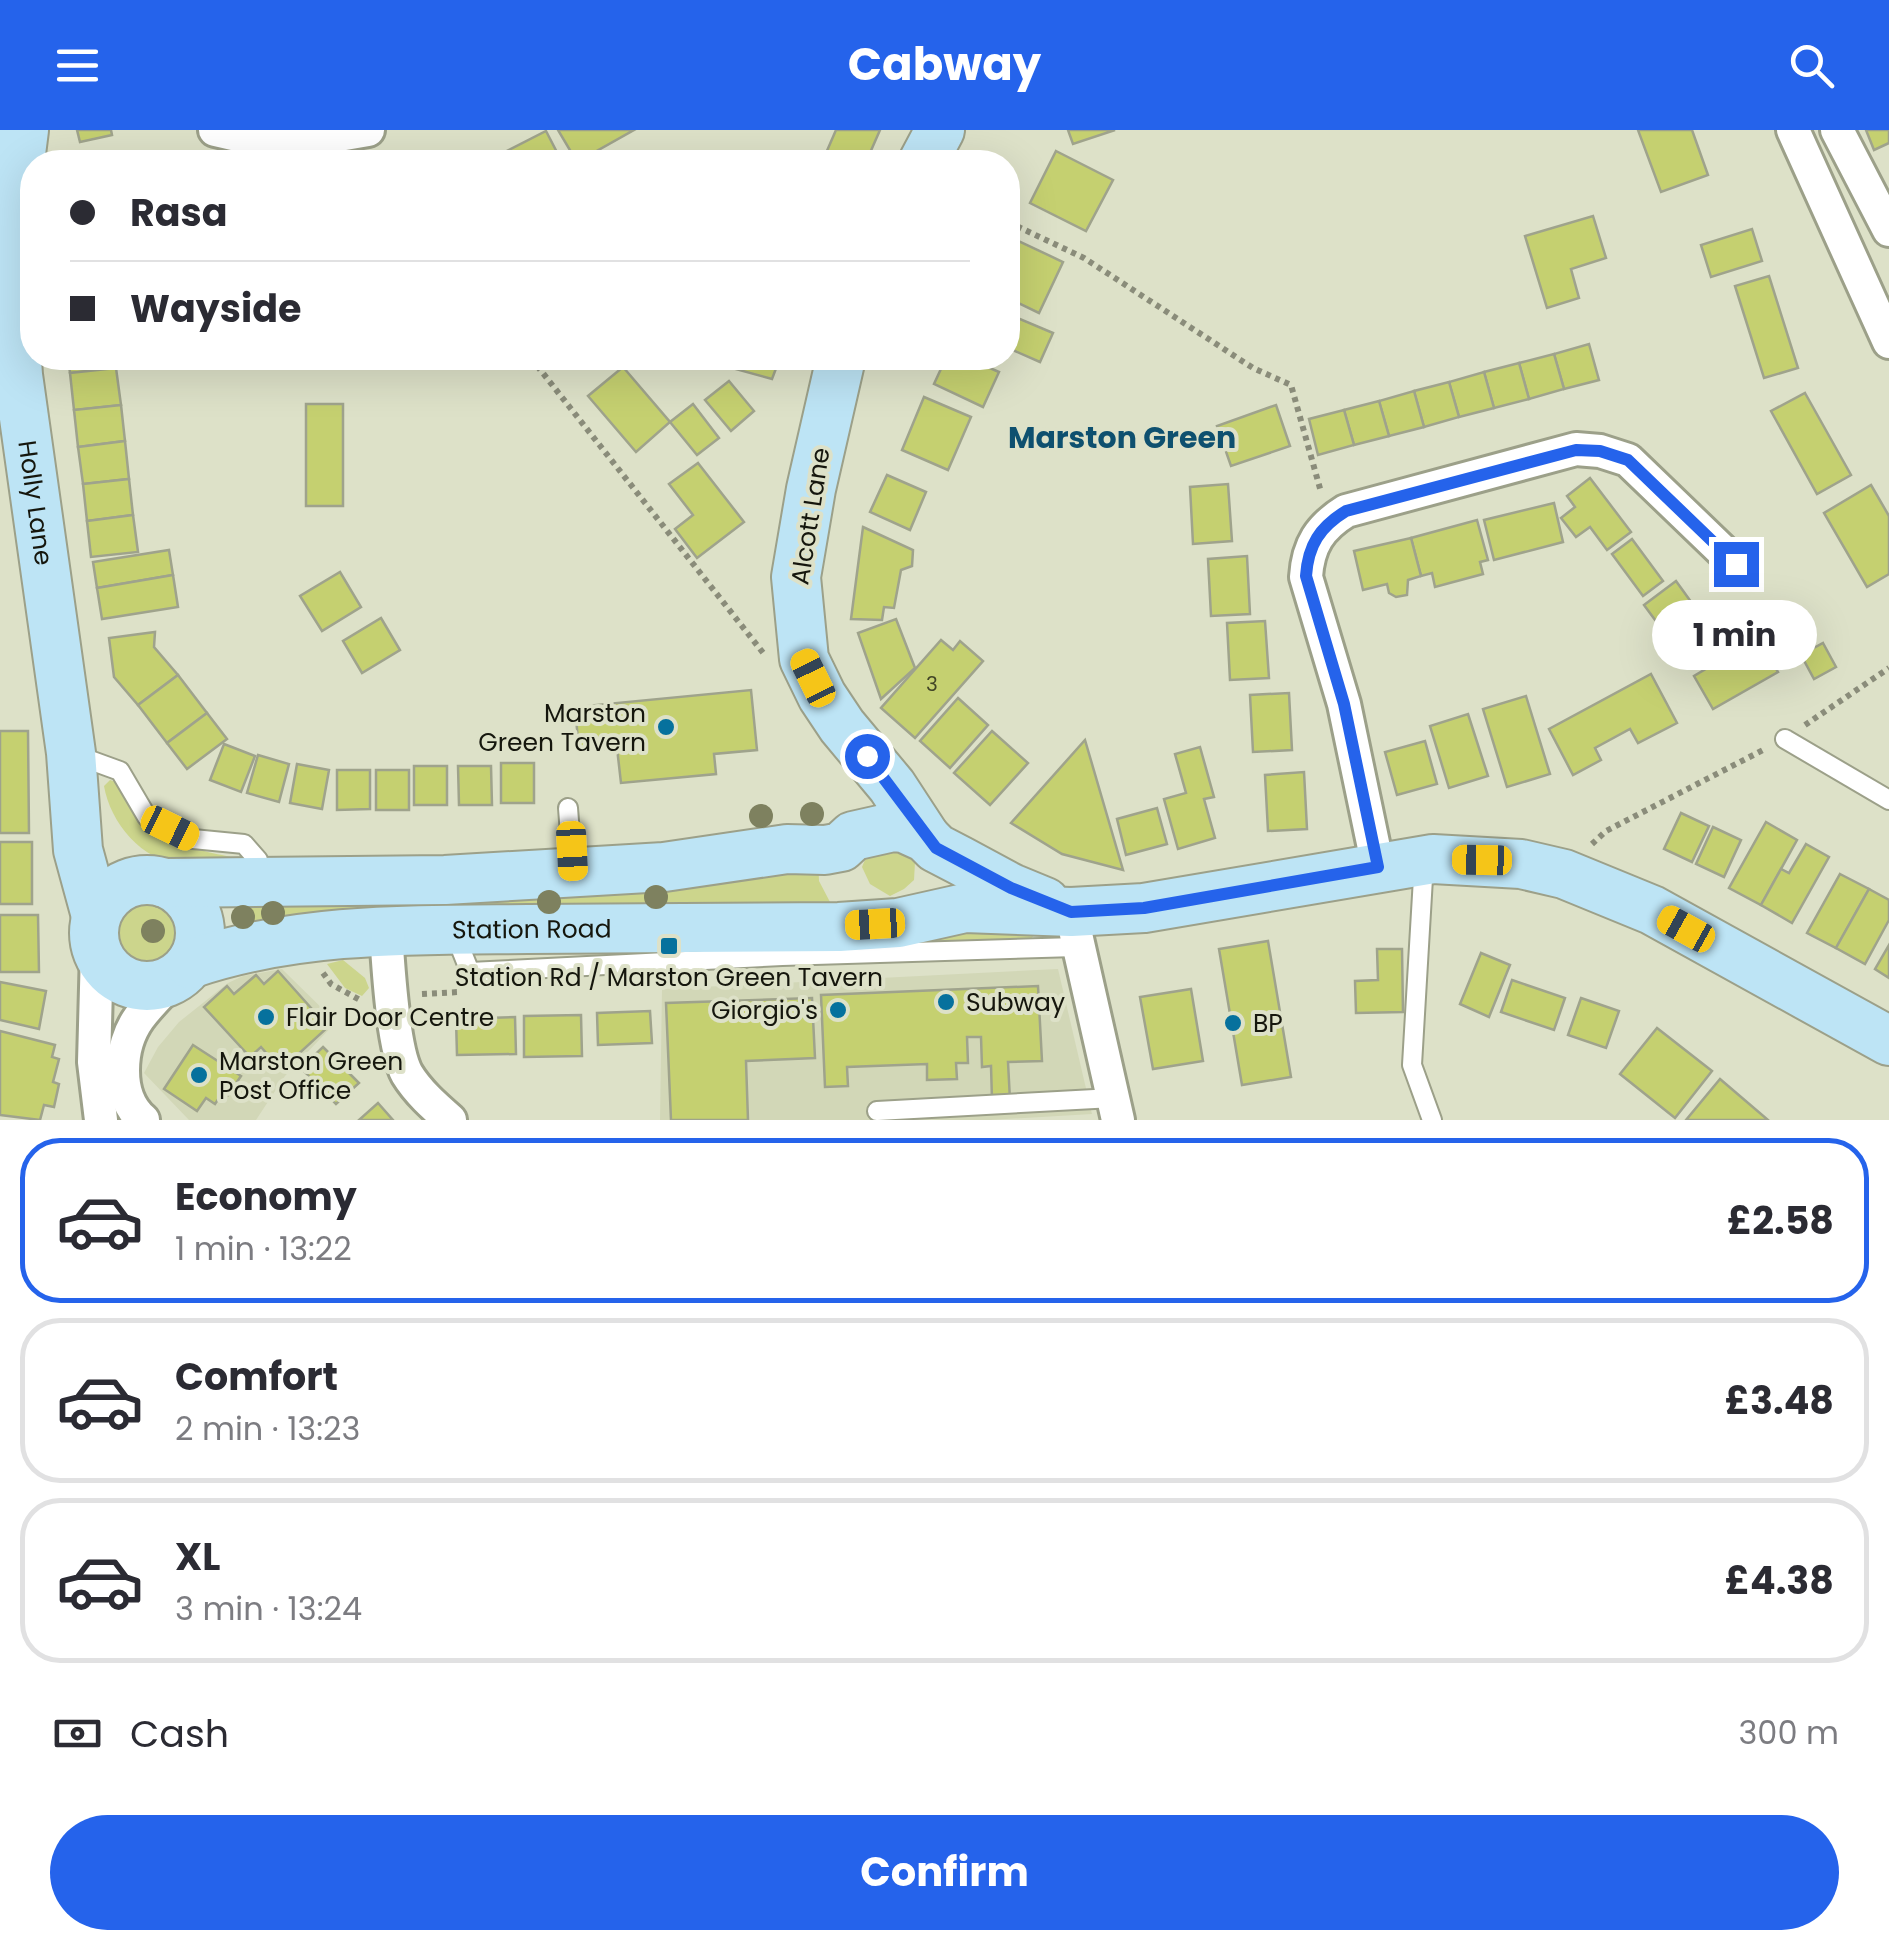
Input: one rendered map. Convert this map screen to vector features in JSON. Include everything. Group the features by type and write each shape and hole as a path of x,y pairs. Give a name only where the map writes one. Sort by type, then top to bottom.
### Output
{"street":[{"path":"215,130 280,146 368,130"},
{"path":"1793,130 1889,342"},
{"path":"1837,130 1889,230"},
{"name":"Holly Lane","path":"20,159 12,217 18,375 71,754 78,850 96,934"},
{"name":"Alcott Lane","path":"838,370 796,577 804,659 842,726"},
{"path":"1378,867 1344,704 1306,576 1307,556 1317,535 1329,522 1346,511 1576,450 1600,451 1628,460 1736,564"},
{"path":"842,726 892,786 931,843 938,862 932,893 895,922 860,916 844,902 836,872 864,803 863,779 842,726"},
{"name":"Holly Lane","path":"71,754 95,820 120,859 181,892 196,911 199,942 183,970"},
{"name":"Station Road","path":"155,881 445,880 664,867 847,841 893,827 904,828 1011,888 1074,930"},
{"name":"Station Road","path":"183,970 235,948 319,936 386,932 895,922 965,908 1074,930 1144,908 1378,867 1482,860 1564,874 1652,910 1889,1041"},
{"path":"102,1120 94,1062 96,934 107,898 120,886 155,881"},
{"path":"1074,930 1116,1109"},
{"path":"386,932 391,999 404,1070 426,1100 450,1120"},
{"path":"96,934 114,974 128,982 146,986 183,970"},
{"path":"138,1118 124,1090 124,1062 137,1021 183,970"}],"lane":[{"path":"1785,739 1889,800"},
{"path":"71,754 120,772 147,817 193,839 244,844 258,860 262,880"},
{"path":"568,808 573,872"},
{"path":"1424,861 1412,1065 1432,1120"},
{"path":"453,930 470,972 782,956 1074,930"},
{"path":"877,1111 1116,1109"}],"path":[{"path":"1020,228 1084,258 1254,368 1291,385 1329,522"},
{"path":"540,370 768,660"},
{"path":"1819,716 1889,668"},
{"path":"1564,874 1606,831 1785,739"}],"shaded area":[{"path":"282,969 336,1022 285,1076 256,1120 189,1120 144,1073 158,1047 179,1022 228,983 243,976"},
{"path":"1058,969 1092,1114 990,1120 660,1120 662,989"}],"green space":[{"path":"110,780 119,783 126,801 148,828 179,843 237,861 167,862 141,848 121,826 107,800 104,786"},
{"path":"904,849 915,862 914,880 890,896 870,884 862,867 869,850"},
{"path":"818,858 819,881 830,902 382,921 276,918 235,929 234,898"},
{"path":"149,896 174,907 185,932 174,957 149,968 124,957 113,932 124,907"},
{"path":"1039,931 1029,940 851,947 908,932"},
{"path":"343,960 365,978 369,988 362,996 345,988 327,964"}],"building":[{"path":"77,130 111,130 112,135 80,142"},
{"path":"558,130 634,130 598,150 570,150"},
{"path":"836,130 880,130 871,150 827,150"},
{"path":"1068,130 1115,130 1073,144"},
{"path":"1638,130 1692,130 1708,175 1661,192"},
{"path":"1866,130 1889,130 1889,143 1874,150"},
{"path":"546,131 556,150 509,150"},
{"path":"1056,151 1113,180 1086,231 1030,203"},
{"path":"1593,216 1606,258 1571,269 1579,298 1547,308 1525,236"},
{"path":"1752,229 1762,261 1711,277 1701,245"},
{"path":"1020,242 1063,262 1039,313 1020,304"},
{"path":"1769,276 1798,368 1764,378 1735,286"},
{"path":"1020,319 1053,333 1040,362 1020,353"},
{"path":"1589,344 1599,380 1564,389 1554,354"},
{"path":"1554,354 1564,389 1529,399 1519,363"},
{"path":"1519,363 1529,399 1494,408 1484,372"},
{"path":"116,370 121,405 74,410 70,373"},
{"path":"619,370 626,370 670,422 636,452 588,396"},
{"path":"739,370 775,370 772,379"},
{"path":"940,370 999,372 983,407 934,384"},
{"path":"1484,372 1494,408 1459,417 1449,382"},
{"path":"729,381 754,411 731,431 705,400"},
{"path":"1449,382 1459,417 1424,427 1414,391"},
{"path":"1414,391 1424,427 1389,436 1379,401"},
{"path":"1805,393 1851,475 1817,494 1771,411"},
{"path":"924,397 971,417 948,470 902,450"},
{"path":"1379,401 1389,436 1354,445 1344,410"},
{"path":"306,404 343,404 343,506 306,506"},
{"path":"693,404 719,438 697,455 670,422"},
{"path":"121,405 125,441 78,447 74,410"},
{"path":"1276,405 1290,446 1231,466 1217,426"},
{"path":"1344,410 1354,445 1318,455 1309,419"},
{"path":"125,441 129,479 83,484 78,447"},
{"path":"698,463 744,522 697,558 675,529 693,515 669,484"},
{"path":"887,475 926,492 910,530 870,512"},
{"path":"1590,478 1631,532 1607,550 1590,527 1576,537 1561,518 1575,507 1567,496"},
{"path":"129,479 133,515 87,521 83,484"},
{"path":"1228,484 1232,541 1193,544 1190,487"},
{"path":"1871,485 1889,516 1889,574 1867,587 1824,513"},
{"path":"1554,503 1563,542 1494,560 1484,520"},
{"path":"133,515 138,552 91,557 87,521"},
{"path":"1477,520 1488,560 1480,562 1483,574 1435,587 1432,573 1421,576 1411,538"},
{"path":"863,527 913,550 912,566 901,570 894,608 884,607 882,620 851,619"},
{"path":"1411,538 1421,576 1408,580 1407,595 1396,597 1389,593 1387,584 1363,590 1354,551"},
{"path":"1632,539 1663,581 1643,596 1612,554"},
{"path":"169,550 173,575 97,588 93,562"},
{"path":"1247,556 1250,614 1211,616 1208,559"},
{"path":"340,572 361,607 322,631 300,596"},
{"path":"173,575 178,607 102,619 97,588"},
{"path":"1676,581 1707,624 1675,647 1644,605"},
{"path":"381,618 400,650 362,673 343,641"},
{"path":"896,619 915,668 881,699 858,633"},
{"path":"1265,621 1269,678 1230,680 1227,623"},
{"path":"155,632 154,647 178,675 138,705 114,677 109,638"},
{"path":"1758,638 1778,672 1713,709 1694,676"},
{"path":"941,640 953,650 960,641 983,661 915,738 881,708"},
{"path":"1823,643 1836,667 1814,679 1801,655"},
{"path":"1651,674 1677,723 1638,743 1630,729 1595,748 1601,760 1573,775 1549,729"},
{"path":"178,675 207,713 167,743 138,705"},
{"name":"Marston Green Tavern","path":"751,690 757,750 714,754 716,774 621,783 617,748 579,751 575,707"},
{"path":"1289,693 1292,750 1253,752 1250,695"},
{"path":"1526,696 1550,774 1507,787 1483,709"},
{"path":"958,698 988,725 950,768 920,741"},
{"path":"207,713 227,739 187,769 167,743"},
{"path":"1468,714 1488,776 1449,788 1430,726"},
{"path":"0,731 28,731 29,833 0,833"},
{"path":"992,731 1028,763 990,805 954,773"},
{"path":"1085,740 1123,870 1062,854 1011,823"},
{"path":"1425,741 1437,784 1397,795 1385,752"},
{"path":"224,744 255,756 241,792 210,780"},
{"path":"1200,747 1214,797 1204,799 1215,838 1178,849 1164,799 1186,793 1175,754"},
{"path":"258,755 289,764 279,802 247,793"},
{"path":"501,763 534,763 534,803 501,803"},
{"path":"297,764 329,770 322,809 290,803"},
{"path":"414,766 447,766 447,805 414,805"},
{"path":"458,766 491,766 492,805 459,805"},
{"path":"337,770 370,770 370,809 337,810"},
{"path":"376,770 409,770 409,810 376,810"},
{"path":"1304,772 1307,829 1268,831 1265,775"},
{"path":"1157,808 1167,844 1126,855 1117,819"},
{"path":"1681,813 1709,826 1692,862 1664,849"},
{"path":"1766,822 1797,840 1761,905 1729,888"},
{"path":"1713,827 1741,840 1724,877 1696,864"},
{"path":"0,842 32,842 32,904 0,904"},
{"path":"1806,844 1829,857 1792,923 1761,905 1781,869 1789,873"},
{"path":"1840,874 1869,889 1836,948 1807,933"},
{"path":"1869,889 1889,900 1889,920 1865,964 1836,948"},
{"path":"0,915 38,915 39,972 0,972"},
{"path":"1268,941 1291,1077 1242,1085 1219,949"},
{"path":"1889,945 1889,978 1875,969"},
{"path":"1377,949 1402,949 1403,1012 1356,1013 1355,981 1378,980"},
{"path":"1481,953 1510,965 1489,1017 1460,1004"},
{"name":"Flair Door Centre","path":"278,971 328,1027 281,1070 261,1047 250,1057 204,1007 227,986 234,994 256,975 264,984"},
{"path":"1512,980 1565,998 1554,1030 1501,1012"},
{"path":"0,982 46,991 39,1029 0,1020"},
{"path":"1038,986 1042,1061 1008,1062 1010,1100 992,1100 991,1066 982,1067 981,1037 967,1037 968,1063 956,1063 957,1079 927,1080 927,1064 847,1067 848,1086 825,1087 821,995"},
{"path":"1191,989 1203,1061 1153,1069 1140,997"},
{"path":"812,998 815,1058 746,1061 748,1120 671,1120 666,1003"},
{"path":"1581,998 1619,1011 1606,1048 1568,1035"},
{"path":"650,1011 652,1043 598,1045 597,1013"},
{"path":"581,1015 582,1056 524,1057 524,1016"},
{"path":"515,1017 516,1054 457,1055 456,1019"},
{"path":"1657,1028 1712,1071 1675,1118 1620,1074"},
{"path":"0,1031 55,1045 52,1057 59,1059 53,1082 59,1084 54,1107 44,1105 40,1120 0,1115"},
{"path":"193,1045 241,1076 228,1095 223,1092 215,1104 206,1098 197,1111 164,1089"},
{"path":"323,1047 359,1083 336,1104 301,1068"},
{"path":"1720,1079 1768,1120 1686,1120"},
{"path":"378,1103 393,1120 359,1120"}],"place":[{"name":"Marston Green Tavern","path":"666,727"},
{"name":"Station Rd / Marston Green Tavern","path":"669,946"},
{"name":"Subway","path":"946,1002"},
{"name":"Giorgio's","path":"838,1010"},
{"name":"Flair Door Centre","path":"266,1017"},
{"name":"BP","path":"1233,1023"},
{"name":"Marston Green Post Office","path":"199,1075"}],"district":[{"name":"Marston Green","path":"1122,438"}],"route":[{"path":"867,756 936,848 1011,888 1071,912 1144,908 1378,867 1344,704 1306,576 1307,556 1317,535 1329,522 1346,511 1576,450 1600,451 1628,460 1736,564"}]}
